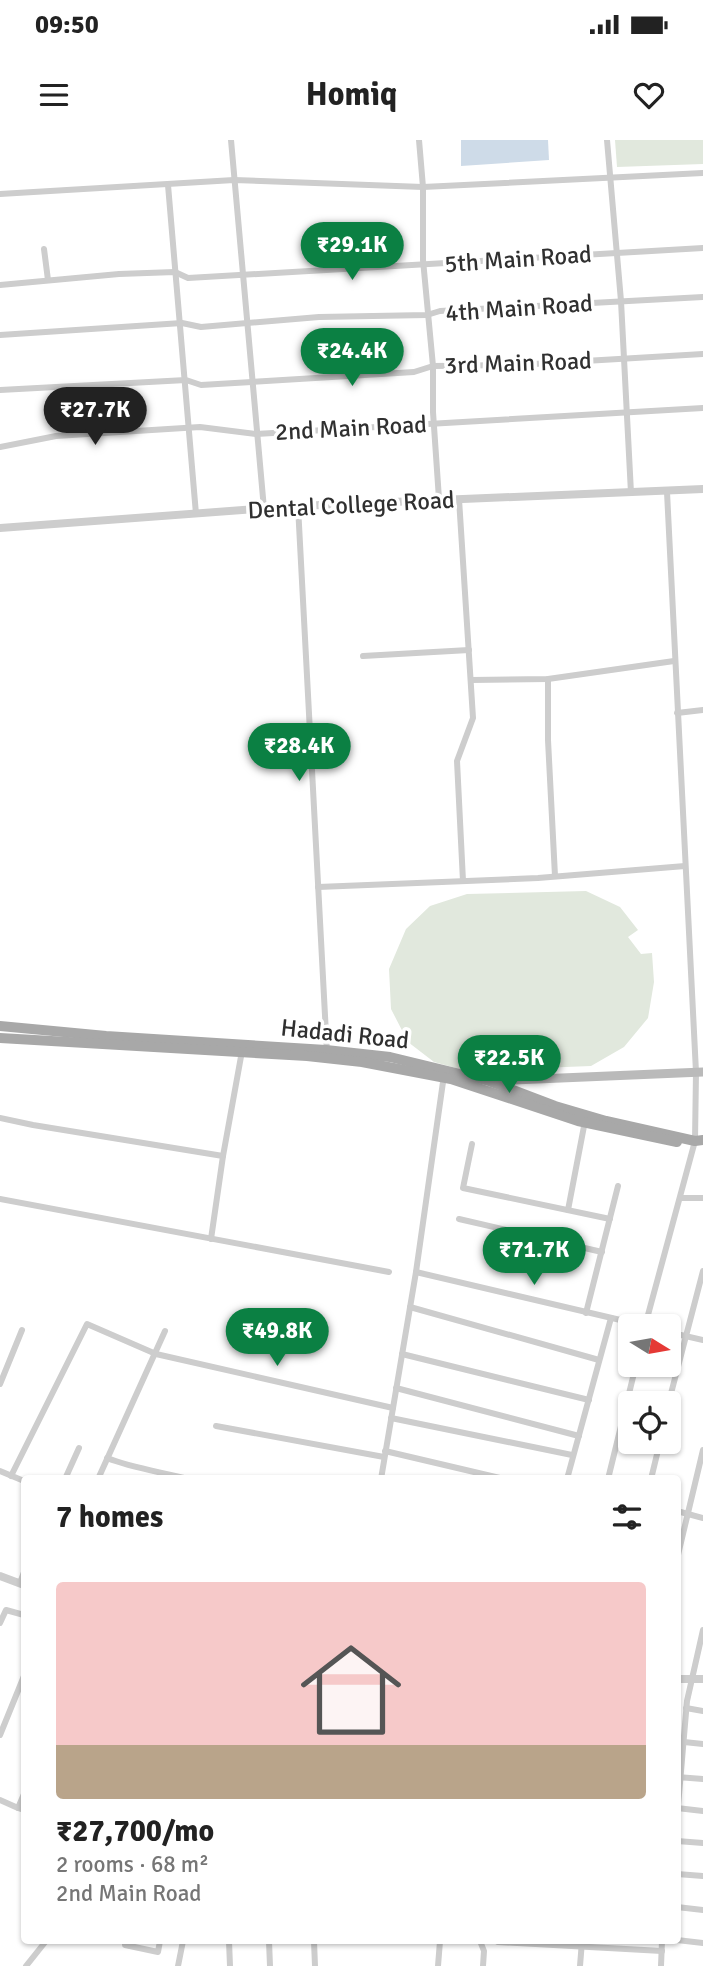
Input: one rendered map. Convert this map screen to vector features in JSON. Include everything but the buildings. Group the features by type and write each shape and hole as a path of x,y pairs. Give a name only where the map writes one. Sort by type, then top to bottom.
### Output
{"main road":[{"name":"Hadadi Road","path":"0,1026 242,1049 390,1058 445,1074 489,1081 517,1096 586,1119 699,1141"},
{"path":"0,1038 242,1049"},
{"path":"489,1081 699,1072"},
{"path":"445,1074 517,1096 527,1080"}],"street":[{"path":"231,140 264,509"},
{"path":"419,140 439,499"},
{"path":"607,140 608,178 621,301 631,492"},
{"path":"0,194 234,180 423,187 703,173"},
{"path":"168,185 174,272 182,323 196,514"},
{"name":"5th Main Road","path":"0,285 119,274 174,272 188,278 243,276 703,248"},
{"path":"44,249 48,280"},
{"name":"4th Main Road","path":"0,334 182,323 201,327 319,317 427,315 440,311 703,297"},
{"name":"3rd Main Road","path":"0,390 186,380 201,385 414,372 433,366 517,365 703,354"},
{"name":"2nd Main Road","path":"0,447 56,436 200,427 256,434 703,408"},
{"name":"Dental College Road","path":"0,528 298,506 703,489"},
{"path":"649,1314 680,1198 699,1141 699,1072 685,866 667,492"},
{"path":"459,499 473,718 457,761 463,881"},
{"path":"298,506 327,1054"},
{"path":"363,656 468,650"},
{"path":"471,680 548,679 674,662"},
{"path":"548,679 548,740 555,876"},
{"path":"677,713 703,710"},
{"path":"318,887 555,876 685,866"},
{"path":"693,1008 703,1007"},
{"path":"211,1239 242,1049"},
{"path":"382,1475 416,1272 445,1074"},
{"path":"0,1118 223,1156"},
{"path":"568,1210 586,1119"},
{"path":"472,1144 463,1188 610,1219"},
{"path":"586,1313 618,1186"},
{"path":"680,1198 703,1198"},
{"path":"0,1199 388,1272"},
{"path":"459,1219 602,1252"},
{"path":"671,1391 703,1271"},
{"path":"416,1272 618,1320"},
{"path":"410,1307 599,1360"},
{"path":"568,1475 611,1318"},
{"path":"11,1476 88,1324 156,1354 393,1408"},
{"path":"0,1384 22,1330"},
{"path":"100,1475 165,1331"},
{"path":"681,1334 703,1340"},
{"path":"402,1354 589,1400"},
{"path":"609,1475 633,1377"},
{"path":"396,1388 579,1436"},
{"path":"391,1418 572,1455"},
{"path":"216,1426 385,1454 485,1475"},
{"path":"67,1475 79,1448"},
{"path":"681,1541 703,1450"},
{"path":"652,1475 657,1454"},
{"path":"107,1458 125,1465 173,1475"},
{"path":"0,1471 21,1480"},
{"path":"681,1513 703,1518"},
{"path":"0,1576 21,1584"},
{"path":"0,1623 6,1610 21,1614"},
{"path":"681,1763 686,1708 703,1630"},
{"path":"681,1679 703,1679"},
{"path":"0,1735 21,1683"},
{"path":"686,1708 703,1711"},
{"path":"681,1718 686,1718"},
{"path":"684,1742 703,1744"},
{"path":"681,1777 703,1779"},
{"path":"0,1800 21,1809"},
{"path":"681,1808 703,1811"},
{"path":"681,1841 703,1843"},
{"path":"681,1874 703,1876"},
{"path":"681,1907 703,1910"},
{"path":"681,1940 703,1943"},
{"path":"26,1966 44,1944"},
{"path":"125,1944 158,1952 159,1944"},
{"path":"178,1966 182,1944"},
{"path":"229,1944 230,1966"},
{"path":"269,1944 270,1966"},
{"path":"314,1944 316,1966"},
{"path":"438,1966 440,1944"},
{"path":"481,1944 484,1951 483,1966"},
{"path":"580,1966 582,1944 662,1951"},
{"path":"661,1966 662,1944"}],"shaded area":[{"path":"615,140 703,140 703,164 617,167"},
{"path":"586,891 620,907 638,930 628,937 641,954 652,953 654,982 648,1018 624,1047 591,1066 467,1071 434,1062 408,1042 391,1009 389,969 406,929 430,906 467,894"}],"water":[{"path":"461,140 548,140 549,160 461,166"}]}
